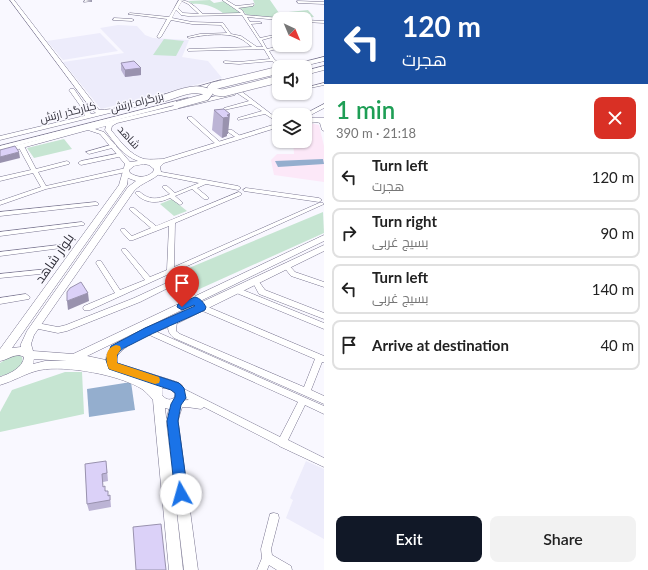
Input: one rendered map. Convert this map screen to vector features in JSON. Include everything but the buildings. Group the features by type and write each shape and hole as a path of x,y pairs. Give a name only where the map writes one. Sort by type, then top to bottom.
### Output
{"highway":[{"path":"312,63 324,60"},
{"path":"312,71 324,68"},
{"path":"272,72 212,86 211,88 216,92 223,93 272,81"},
{"name":"بزرگراه ارتش","path":"0,140 56,129 272,72"},
{"name":"بزرگراه ارتش","path":"0,148 272,81"},
{"path":"116,122 206,97 209,93 203,90 198,90 128,107"}],"main road":[{"path":"6,0 94,109 101,112 108,112"},
{"path":"12,0 22,18 64,80"},
{"path":"312,62 324,60"},
{"name":"کنارگذر ارتش","path":"0,140 86,115 108,112 182,91 272,72"},
{"path":"116,122 211,100 272,81"},
{"path":"75,85 69,86 86,115 93,113 94,109"},
{"path":"211,100 223,92"},
{"path":"128,107 155,104"},
{"path":"313,113 324,106"},
{"path":"313,113 324,110"},
{"name":"کنارگذر ارتش","path":"0,152 116,122"},
{"name":"شاهد","path":"106,132 109,125 116,122"},
{"path":"272,126 240,138 158,164 157,170 272,132"},
{"name":"شاهد","path":"85,129 95,129 106,132 131,156 146,162 157,170"},
{"name":"شاهد","path":"106,132 114,146 128,164 126,170"},
{"path":"146,179 132,178 126,170 136,163 172,159"},
{"name":"بلوار شاهد","path":"0,357 123,185 126,170"},
{"name":"بلوار شاهد","path":"28,354 26,344 36,326 131,189 137,183 146,179 157,170"},
{"path":"113,366 111,360 115,349 148,331 173,321 198,304 324,238"},
{"path":"72,359 198,304 236,290 324,248"},
{"path":"0,357 15,351 22,351 28,354 113,366 175,386 180,391 181,398 176,404 172,421 191,570"},
{"path":"0,387 8,378 26,364 28,354"},
{"path":"8,378 43,366 75,366 117,375 139,382 150,389 158,400 164,404 176,404"},
{"path":"166,384 157,386 155,393 158,400 176,570"}],"street":[{"path":"159,37 182,0 202,15"},
{"path":"224,0 236,7 262,38 266,49 273,60"},
{"path":"294,0 298,2 324,3"},
{"path":"85,1 90,1"},
{"path":"298,2 302,8"},
{"path":"236,7 253,5"},
{"path":"176,8 186,19"},
{"path":"197,10 204,8"},
{"path":"216,9 223,15"},
{"path":"197,10 209,10 212,12"},
{"path":"125,19 131,12 192,23 222,24 230,35"},
{"path":"182,14 243,15 272,18"},
{"path":"114,19 132,20"},
{"path":"312,21 324,22"},
{"path":"249,23 260,23"},
{"path":"189,37 206,33 240,36 257,48"},
{"path":"262,38 272,36"},
{"path":"188,50 272,48"},
{"path":"239,56 242,62"},
{"path":"225,62 272,60"},
{"path":"312,87 324,84"},
{"path":"240,92 272,118"},
{"path":"226,109 252,102"},
{"path":"240,119 265,112"},
{"path":"190,118 219,144"},
{"path":"322,120 324,130"},
{"path":"230,131 240,138"},
{"path":"21,146 44,188"},
{"path":"89,152 114,146"},
{"path":"81,164 121,155"},
{"path":"0,179 67,163"},
{"path":"0,203 44,188 126,170"},
{"path":"157,170 207,182 246,194 246,190 322,202"},
{"path":"138,193 143,198 159,201 207,182"},
{"path":"165,187 180,203"},
{"path":"193,187 206,198"},
{"path":"0,208 41,191 44,188"},
{"path":"123,230 131,239 172,223 238,192"},
{"path":"87,308 322,202"},
{"path":"0,214 96,204"},
{"path":"132,210 155,229"},
{"path":"155,292 165,281 170,271 172,223"},
{"path":"0,234 82,224"},
{"path":"0,254 66,246"},
{"path":"124,250 149,280"},
{"path":"99,263 119,294"},
{"path":"286,266 293,274 324,285"},
{"path":"0,276 48,271"},
{"path":"170,271 198,304 322,358 282,443"},
{"path":"36,326 58,330 67,328 155,292 177,281"},
{"path":"255,281 262,292 324,316"},
{"path":"236,290 324,326"},
{"path":"0,301 26,297"},
{"path":"173,321 172,332 177,336 304,396 324,410"},
{"path":"148,331 304,396 324,400"},
{"path":"180,391 211,408 324,463"},
{"path":"176,404 195,403 211,408"},
{"path":"262,570 267,558 266,549 274,518"},
{"path":"267,558 287,570"}],"shaded area":[{"path":"118,25 137,26 145,35 153,38 189,40 182,57 208,61 222,78 101,109 63,62 124,53 100,28"},
{"path":"100,33 118,51 63,60 47,41"},
{"path":"312,123 319,125 324,146 324,182 274,175 271,160 277,154 294,154 294,148 312,148"},
{"path":"306,461 324,469 324,539 286,518 293,500 290,498"}],"green space":[{"path":"210,0 214,3 225,1 240,13 224,14 209,6 193,4 188,1"},
{"path":"253,0 270,0 278,12 272,12 272,17 247,15 238,7 255,5"},
{"path":"308,10 310,12 289,12"},
{"path":"164,39 184,41 176,56 153,55"},
{"path":"64,139 72,149 34,158 27,148"},
{"path":"172,199 187,211 174,216 160,204"},
{"path":"323,212 324,233 195,291 177,273"},
{"path":"19,355 22,357 22,361 19,368 8,374 0,376 0,363 11,356"},
{"path":"65,372 82,372 84,414 0,432 0,412 12,390"}],"water":[{"path":"323,159 324,164 278,167 275,161"},
{"path":"131,382 135,410 89,417 87,389"}],"slow traffic":[{"path":"116,349 112,354 111,360 113,366 138,373 155,380"}],"route":[{"path":"181,494 172,421 176,404 181,398 180,391 175,386 113,366 111,360 115,349 148,331 173,321 201,307 195,300 182,307"}]}
